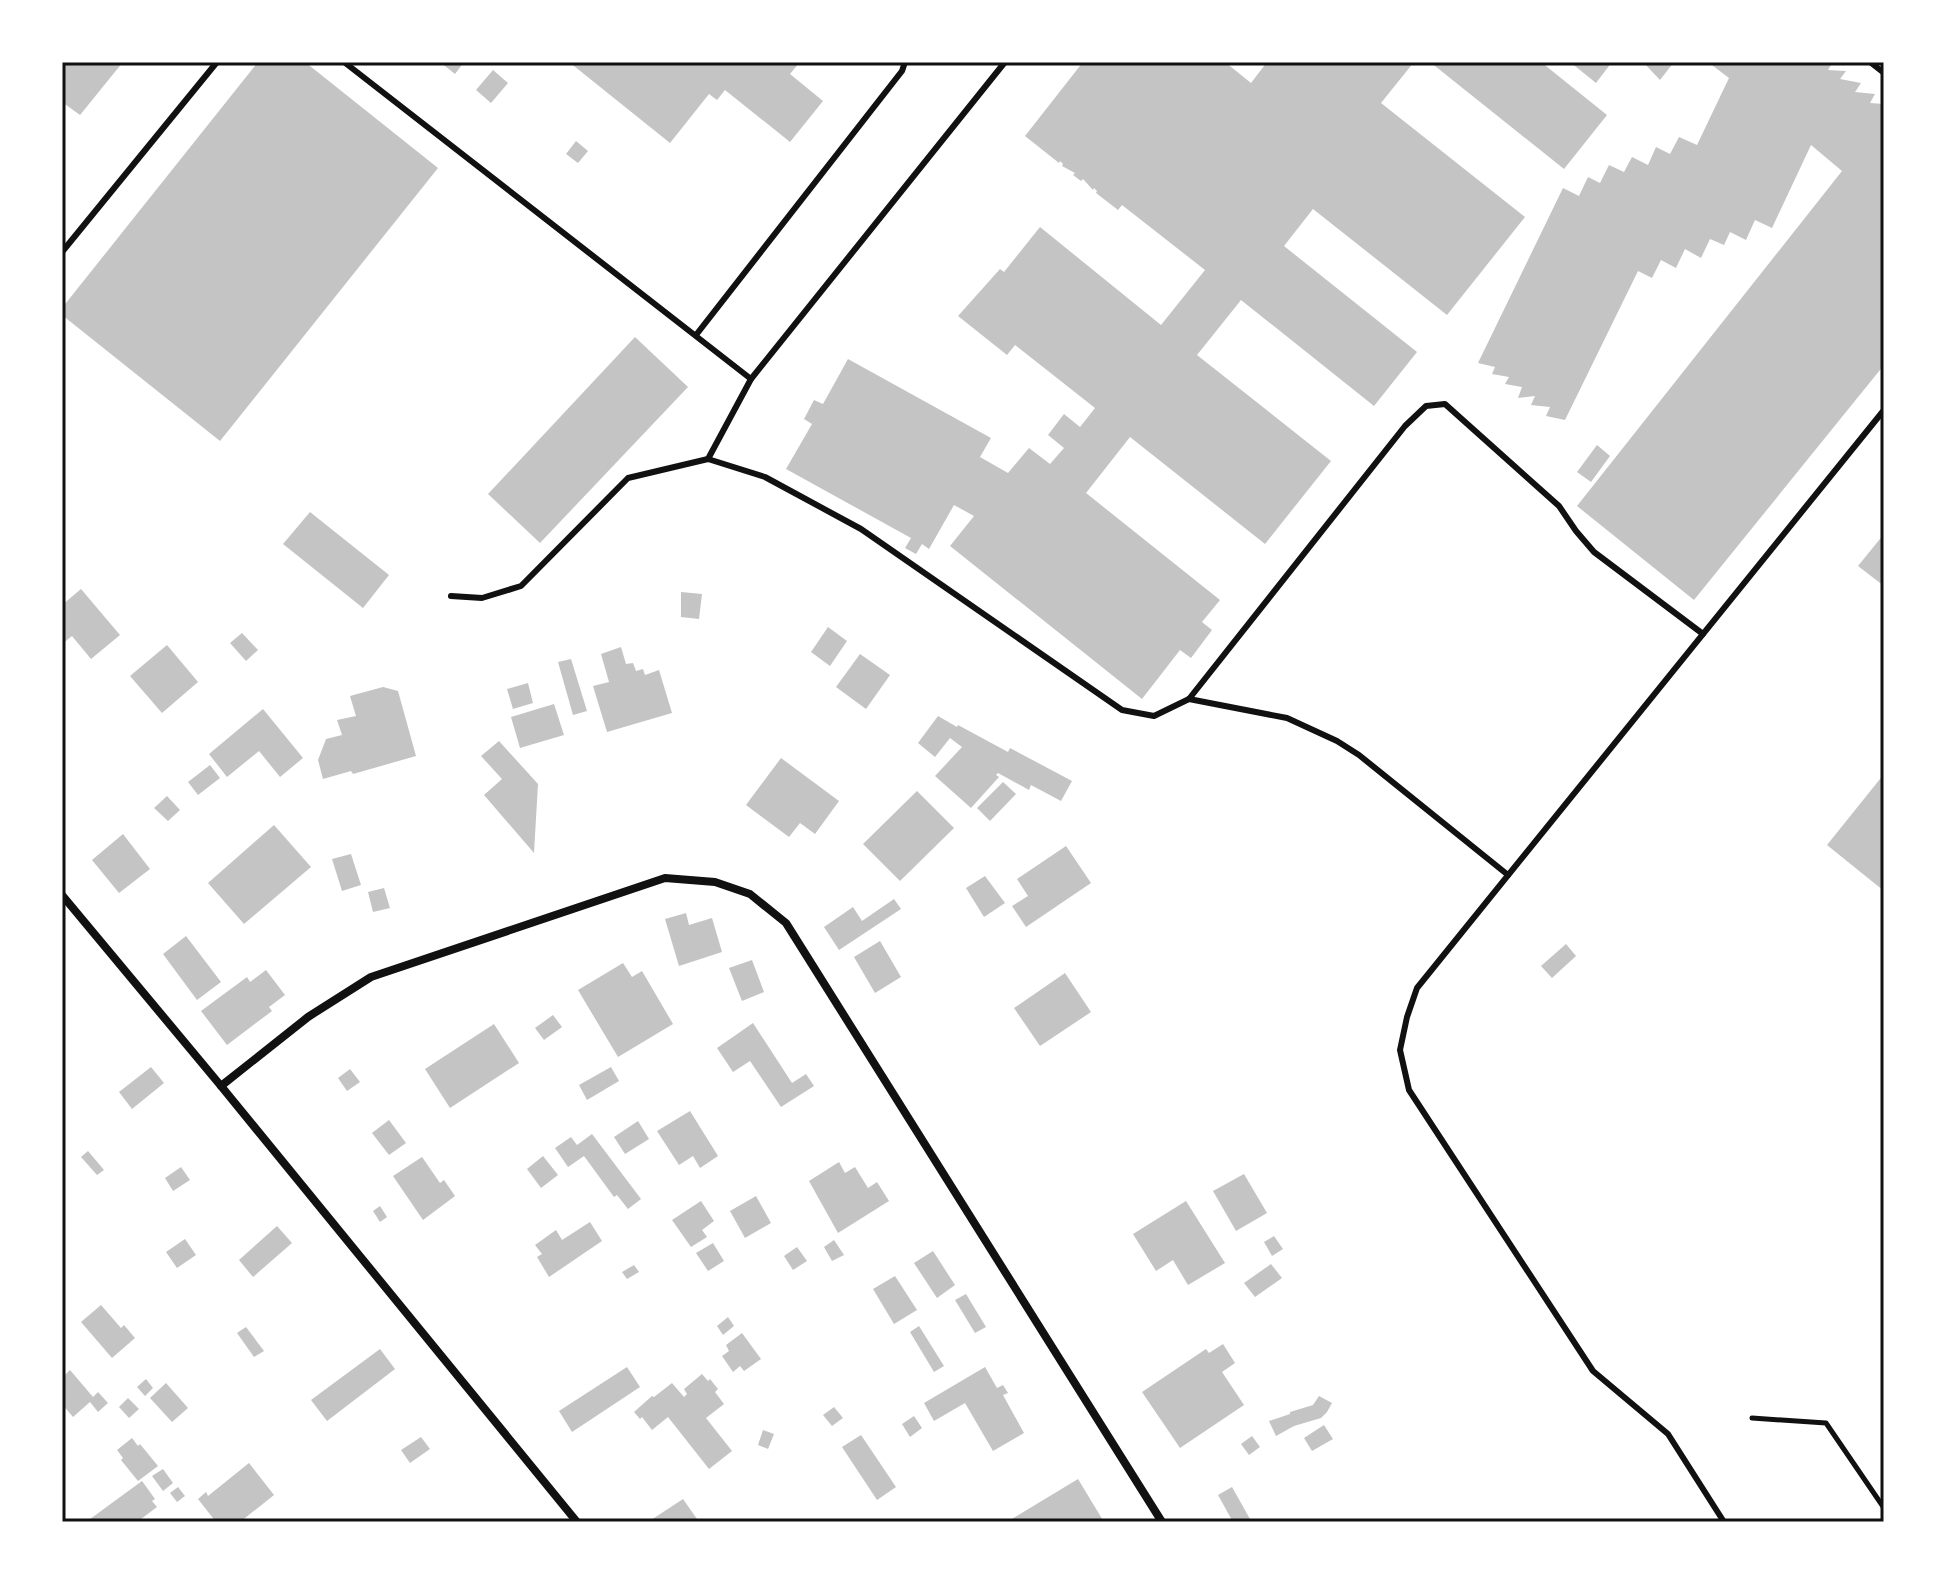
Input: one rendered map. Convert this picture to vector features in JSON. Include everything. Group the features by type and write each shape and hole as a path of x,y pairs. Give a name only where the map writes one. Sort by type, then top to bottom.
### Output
{"street":[{"path":"221,1086 308,1017 371,977 665,878 715,882 750,894 786,923 1162,1522"},
{"path":"62,895 577,1522"}],"lane":[{"path":"62,252 217,62"},
{"path":"344,62 751,379"},
{"path":"696,335 902,71 905,62"},
{"path":"708,459 751,379 1005,62"},
{"path":"1870,62 1884,73"},
{"path":"451,596 482,598 521,586 628,478 708,459 765,477 861,529 1122,710 1154,716 1189,699 1405,426 1426,406 1445,404 1559,506 1594,552 1703,634"},
{"path":"1724,1522 1668,1434 1593,1371 1409,1090 1400,1050 1417,988 1884,410"},
{"path":"1189,699 1287,718 1337,741 1359,755 1508,875"}],"path":[{"path":"1752,1418 1826,1423 1884,1508"}],"building":[{"path":"62,62 123,62 80,115 62,102"},
{"path":"258,62 305,62 438,168 220,441 62,315 62,308"},
{"path":"440,62 464,62 455,74"},
{"path":"569,62 800,62 790,74 823,101 790,142 725,90 717,100 709,94 670,143"},
{"path":"1083,62 1225,62 1251,83 1267,62 1414,62 1381,103 1525,217 1447,315 1313,209 1284,246 1417,352 1374,406 1241,300 1197,355 1331,461 1265,544 1130,437 1086,493 1220,600 1202,622 1212,630 1191,658 1180,650 1142,699 950,546 974,516 954,505 929,549 922,544 916,554 905,548 911,538 786,469 812,424 804,419 814,400 823,404 848,359 991,438 980,457 1008,473 1029,448 1050,464 1064,448 1048,435 1064,414 1080,427 1095,408 1015,345 1007,355 958,316 1000,269 1004,272 1040,227 1161,325 1205,270 1122,205 1118,210 1083,179 1081,181 1073,175 1075,173 1025,136"},
{"path":"1430,62 1541,62 1607,115 1564,169"},
{"path":"1570,62 1612,62 1596,83"},
{"path":"1643,62 1674,62 1660,80"},
{"path":"1708,62 1833,62 1828,70 1846,71 1840,79 1861,83 1855,92 1875,94 1870,103 1884,104 1881,113 1884,114 1884,365 1694,600 1577,506 1842,171 1811,145 1772,228 1755,220 1746,240 1730,232 1724,245 1710,239 1701,258 1685,249 1676,268 1661,260 1652,278 1638,271 1565,420 1546,416 1550,407 1531,405 1535,396 1518,398 1522,387 1505,384 1509,377 1492,374 1495,367 1478,363 1563,188 1579,196 1588,177 1600,183 1609,165 1624,172 1632,157 1648,165 1656,147 1670,154 1679,137 1697,145 1729,78"},
{"path":"493,70 508,83 491,103 476,90"},
{"path":"576,141 588,151 578,163 566,154"},
{"path":"635,337 688,387 540,543 488,494"},
{"path":"1597,445 1610,456 1591,482 1577,472"},
{"path":"310,512 389,575 363,608 283,544"},
{"path":"1884,534 1884,586 1858,566"},
{"path":"81,589 120,635 91,659 72,636 62,644 62,605"},
{"path":"681,592 702,594 699,619 681,617"},
{"path":"828,627 847,641 830,666 811,652"},
{"path":"242,633 258,650 246,661 230,643"},
{"path":"167,645 198,682 162,713 130,676"},
{"path":"621,647 626,664 633,663 636,671 643,669 645,675 659,670 672,713 607,732 593,686 609,682 601,654"},
{"path":"860,654 890,675 866,709 836,687"},
{"path":"571,659 587,711 573,715 558,662"},
{"path":"528,683 533,703 513,709 507,689"},
{"path":"383,687 398,691 416,756 323,779 318,760 326,739 342,735 337,720 356,716 350,696"},
{"path":"554,704 564,735 520,748 511,717"},
{"path":"263,709 303,758 280,777 259,751 227,777 209,754"},
{"path":"938,716 1008,752 1010,748 1072,781 1061,801 1031,785 1029,790 998,773 996,775 999,777 971,808 935,776 962,747 950,738 935,757 918,743"},
{"path":"499,741 538,784 534,853 484,795 502,779 481,756"},
{"path":"781,758 839,801 815,834 800,823 789,837 746,805"},
{"path":"210,765 220,778 198,795 188,782"},
{"path":"1884,774 1884,891 1827,845"},
{"path":"1003,782 1016,794 990,821 977,808"},
{"path":"917,791 954,828 900,881 863,844"},
{"path":"167,796 180,810 168,821 154,808"},
{"path":"274,825 311,867 244,924 208,883"},
{"path":"123,834 150,869 119,893 92,860"},
{"path":"1066,846 1091,883 1026,927 1012,906 1028,896 1017,879"},
{"path":"351,854 361,885 342,891 332,859"},
{"path":"985,876 1005,903 984,917 966,888"},
{"path":"384,888 390,908 373,912 368,892"},
{"path":"894,899 901,909 839,950 824,927 853,907 862,921"},
{"path":"686,913 689,925 712,918 722,952 679,966 665,919"},
{"path":"186,936 221,982 197,1000 163,954"},
{"path":"880,941 901,977 875,993 854,957"},
{"path":"1566,944 1576,956 1552,978 1541,966"},
{"path":"752,960 764,992 742,1001 729,968"},
{"path":"623,963 632,977 642,971 673,1024 618,1057 578,990"},
{"path":"266,970 285,995 269,1007 272,1011 227,1045 201,1011 247,977 250,982"},
{"path":"1065,973 1091,1012 1040,1046 1014,1008"},
{"path":"553,1015 562,1027 544,1040 535,1028"},
{"path":"753,1023 792,1083 806,1074 814,1086 781,1107 750,1061 733,1072 717,1048"},
{"path":"494,1024 519,1063 450,1108 425,1069"},
{"path":"151,1067 164,1083 132,1109 119,1092"},
{"path":"611,1067 619,1081 587,1100 579,1085"},
{"path":"350,1069 360,1082 347,1091 338,1078"},
{"path":"690,1111 718,1156 700,1168 693,1156 679,1165 657,1131"},
{"path":"389,1120 406,1143 389,1155 372,1133"},
{"path":"638,1121 649,1139 625,1154 614,1137"},
{"path":"592,1134 641,1199 628,1209 617,1195 614,1197 584,1156 568,1167 555,1148 571,1137 577,1145"},
{"path":"88,1151 104,1170 97,1175 81,1157"},
{"path":"543,1156 558,1175 541,1188 527,1169"},
{"path":"422,1157 440,1183 444,1180 455,1196 423,1220 393,1176"},
{"path":"839,1162 845,1173 855,1167 868,1188 877,1182 889,1201 838,1233 809,1181"},
{"path":"181,1167 190,1180 173,1191 165,1178"},
{"path":"1244,1174 1267,1213 1236,1231 1213,1191"},
{"path":"756,1196 771,1223 745,1238 730,1211"},
{"path":"701,1201 714,1221 702,1230 707,1237 691,1247 672,1220"},
{"path":"1186,1201 1225,1263 1188,1285 1173,1260 1156,1271 1133,1234"},
{"path":"380,1206 387,1217 380,1222 373,1211"},
{"path":"590,1222 602,1241 549,1277 537,1257 542,1254 535,1245 556,1230 562,1240"},
{"path":"277,1226 292,1243 253,1277 239,1260"},
{"path":"1274,1236 1283,1249 1272,1256 1264,1242"},
{"path":"185,1239 196,1255 177,1268 166,1252"},
{"path":"834,1240 844,1255 832,1261 824,1247"},
{"path":"713,1243 724,1261 708,1271 696,1253"},
{"path":"797,1247 807,1261 793,1270 784,1256"},
{"path":"933,1251 955,1285 937,1298 914,1263"},
{"path":"1271,1264 1282,1278 1255,1297 1244,1283"},
{"path":"634,1265 639,1272 627,1279 622,1272"},
{"path":"895,1276 917,1310 894,1324 873,1289"},
{"path":"966,1294 986,1327 975,1333 955,1300"},
{"path":"101,1305 121,1328 124,1325 135,1338 112,1358 81,1322"},
{"path":"728,1317 734,1326 723,1335 717,1326"},
{"path":"919,1326 944,1366 934,1372 910,1332"},
{"path":"246,1327 264,1351 254,1357 237,1333"},
{"path":"742,1333 761,1359 744,1371 740,1366 733,1372 722,1356 729,1351 726,1345"},
{"path":"1223,1344 1235,1363 1222,1372 1244,1405 1180,1448 1142,1392 1206,1349 1209,1353"},
{"path":"380,1349 395,1369 327,1421 311,1400"},
{"path":"627,1367 640,1387 572,1432 559,1411"},
{"path":"985,1367 997,1388 1003,1385 1008,1393 1003,1395 1024,1433 993,1451 965,1403 934,1421 924,1403"},
{"path":"70,1370 93,1397 98,1392 108,1403 98,1412 90,1402 73,1417 62,1404 62,1378"},
{"path":"702,1374 718,1389 715,1392 724,1404 706,1418 732,1451 709,1469 668,1417 652,1430 634,1412 672,1383 684,1397 687,1394 684,1389"},
{"path":"146,1379 153,1388 145,1396 137,1387"},
{"path":"166,1383 188,1408 172,1422 150,1398"},
{"path":"1319,1396 1332,1403 1321,1418 1294,1426 1276,1436 1269,1421 1313,1405"},
{"path":"128,1398 139,1409 129,1418 119,1407"},
{"path":"834,1407 843,1418 832,1426 823,1415"},
{"path":"914,1416 922,1428 910,1437 902,1424"},
{"path":"1324,1425 1333,1439 1312,1451 1304,1438"},
{"path":"763,1430 774,1434 768,1449 758,1445"},
{"path":"861,1435 896,1487 877,1500 842,1447"},
{"path":"1252,1436 1260,1447 1249,1455 1241,1444"},
{"path":"421,1437 430,1449 410,1463 401,1450"},
{"path":"132,1438 158,1466 138,1481 117,1450"},
{"path":"249,1463 274,1495 240,1522 216,1522 198,1499 206,1492 208,1496"},
{"path":"163,1469 173,1483 163,1491 152,1476"},
{"path":"1078,1479 1104,1522 1007,1522"},
{"path":"142,1481 157,1507 137,1522 86,1522"},
{"path":"178,1487 185,1496 177,1502 170,1493"},
{"path":"1232,1487 1250,1519 1245,1522 1233,1522 1218,1495"},
{"path":"683,1499 697,1519 692,1522 648,1522"}]}
